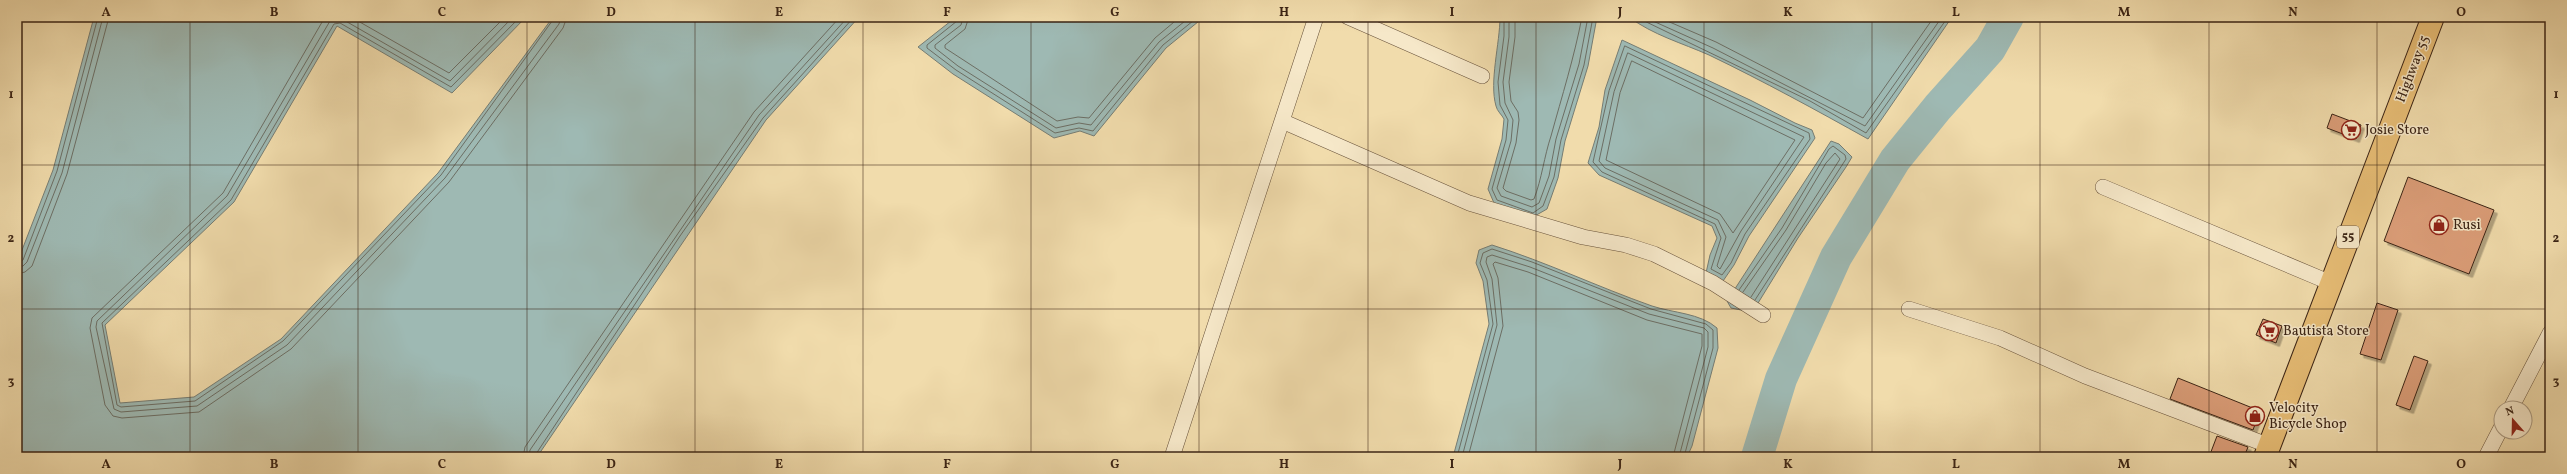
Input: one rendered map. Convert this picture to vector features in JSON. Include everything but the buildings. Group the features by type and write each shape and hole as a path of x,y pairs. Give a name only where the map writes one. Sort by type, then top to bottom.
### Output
{"highway":[{"name":"Highway 55","path":"2268,451 2433,17"}],"street":[{"path":"1172,457 1316,17"},
{"path":"1348,17 1482,76"},
{"path":"1282,121 1469,203 1583,237 1626,245 1671,261 1713,283 1763,316"},
{"path":"2103,187 2331,283"},
{"path":"1909,308 2000,338 2085,376 2268,451"},
{"path":"2515,400 2549,337"},
{"path":"2486,457 2495,440"}],"water":[{"path":"94,17 526,17 452,93 337,26 234,202 105,325 120,403 194,397 281,339 438,173 553,17 859,17 766,120 537,457 17,457 17,263 53,170"},
{"path":"956,17 1204,17 1166,48 1094,136 1080,131 1054,138 953,74 918,47"},
{"path":"1500,17 1597,17 1588,66 1565,141 1558,178 1547,209 1533,217 1494,203 1488,189 1502,139 1504,119 1498,111 1494,96 1494,74"},
{"path":"1629,17 1952,17 1868,139 1749,75 1709,55 1658,34"},
{"path":"1622,40 1812,130 1815,138 1749,236 1734,265 1723,281 1706,273 1710,255 1717,238 1712,226 1599,175 1588,163 1599,127 1605,90"},
{"path":"1831,141 1839,144 1852,157 1798,238 1755,308 1751,312 1731,308 1727,301"},
{"path":"1492,245 1652,306 1703,319 1717,328 1718,348 1692,446 1687,457 1453,457 1489,324 1483,281 1476,263 1479,250"}],"waterway":[{"path":"1757,457 1781,379 1836,257 1895,160 1938,107 1990,49 2008,17"}],"place":[{"name":"Josie Store","path":"2351,130"},
{"name":"Rusi","path":"2439,225"},
{"name":"Bautista Store","path":"2269,331"},
{"name":"Velocity Bicycle Shop","path":"2255,416"}]}
